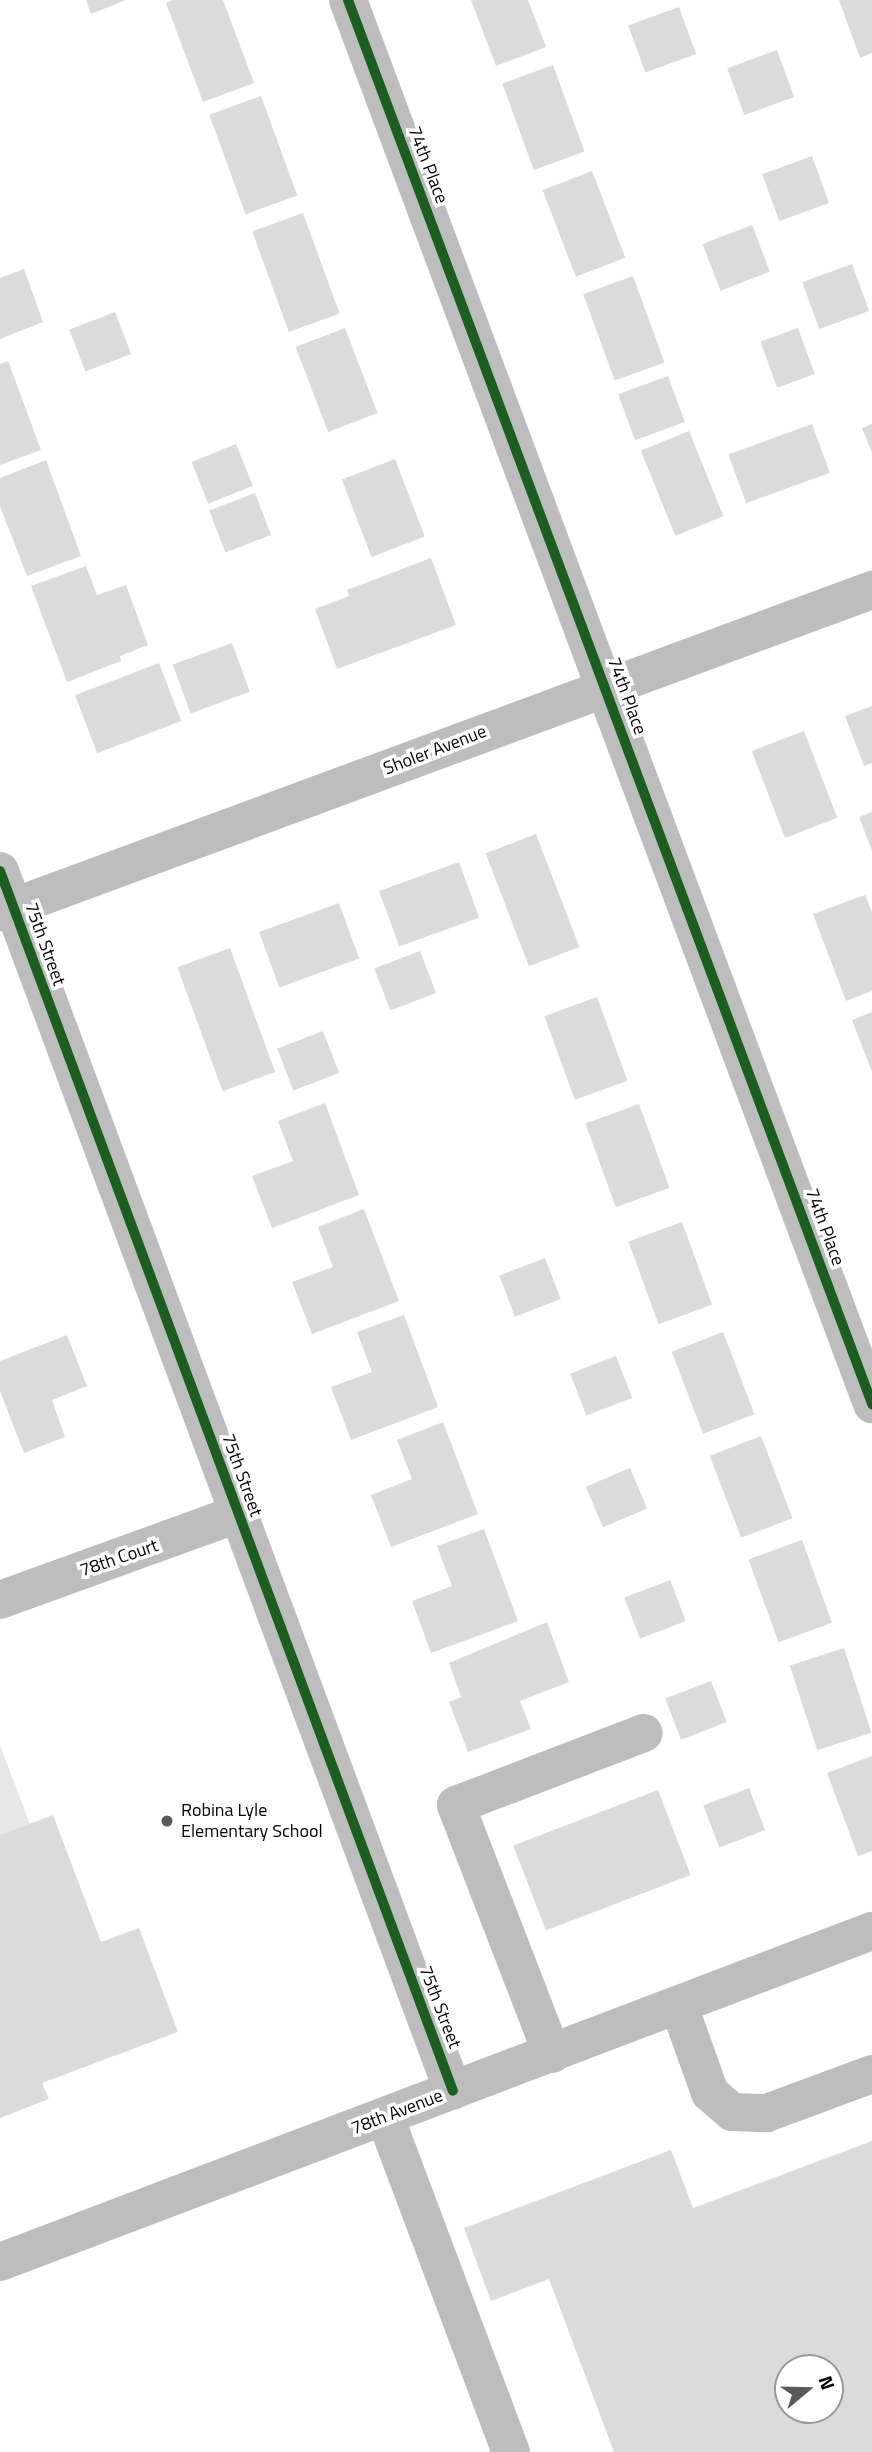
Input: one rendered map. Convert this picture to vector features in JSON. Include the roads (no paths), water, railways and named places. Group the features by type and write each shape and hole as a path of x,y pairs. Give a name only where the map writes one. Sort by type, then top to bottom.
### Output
{"street":[{"name":"74th Place","path":"348,0 872,1404"},
{"name":"Sholer Avenue","path":"7,910 604,686 872,590"},
{"name":"75th Street","path":"0,871 7,910 453,2091"},
{"name":"78th Court","path":"0,1600 237,1514"},
{"path":"552,2054 456,1805 644,1733"},
{"name":"78th Avenue","path":"0,2262 872,1931"},
{"path":"679,2006 710,2093 732,2112 767,2113 872,2074"},
{"path":"385,2117 511,2452"}],"place":[{"name":"Robina Lyle Elementary School","path":"167,1821"}]}
